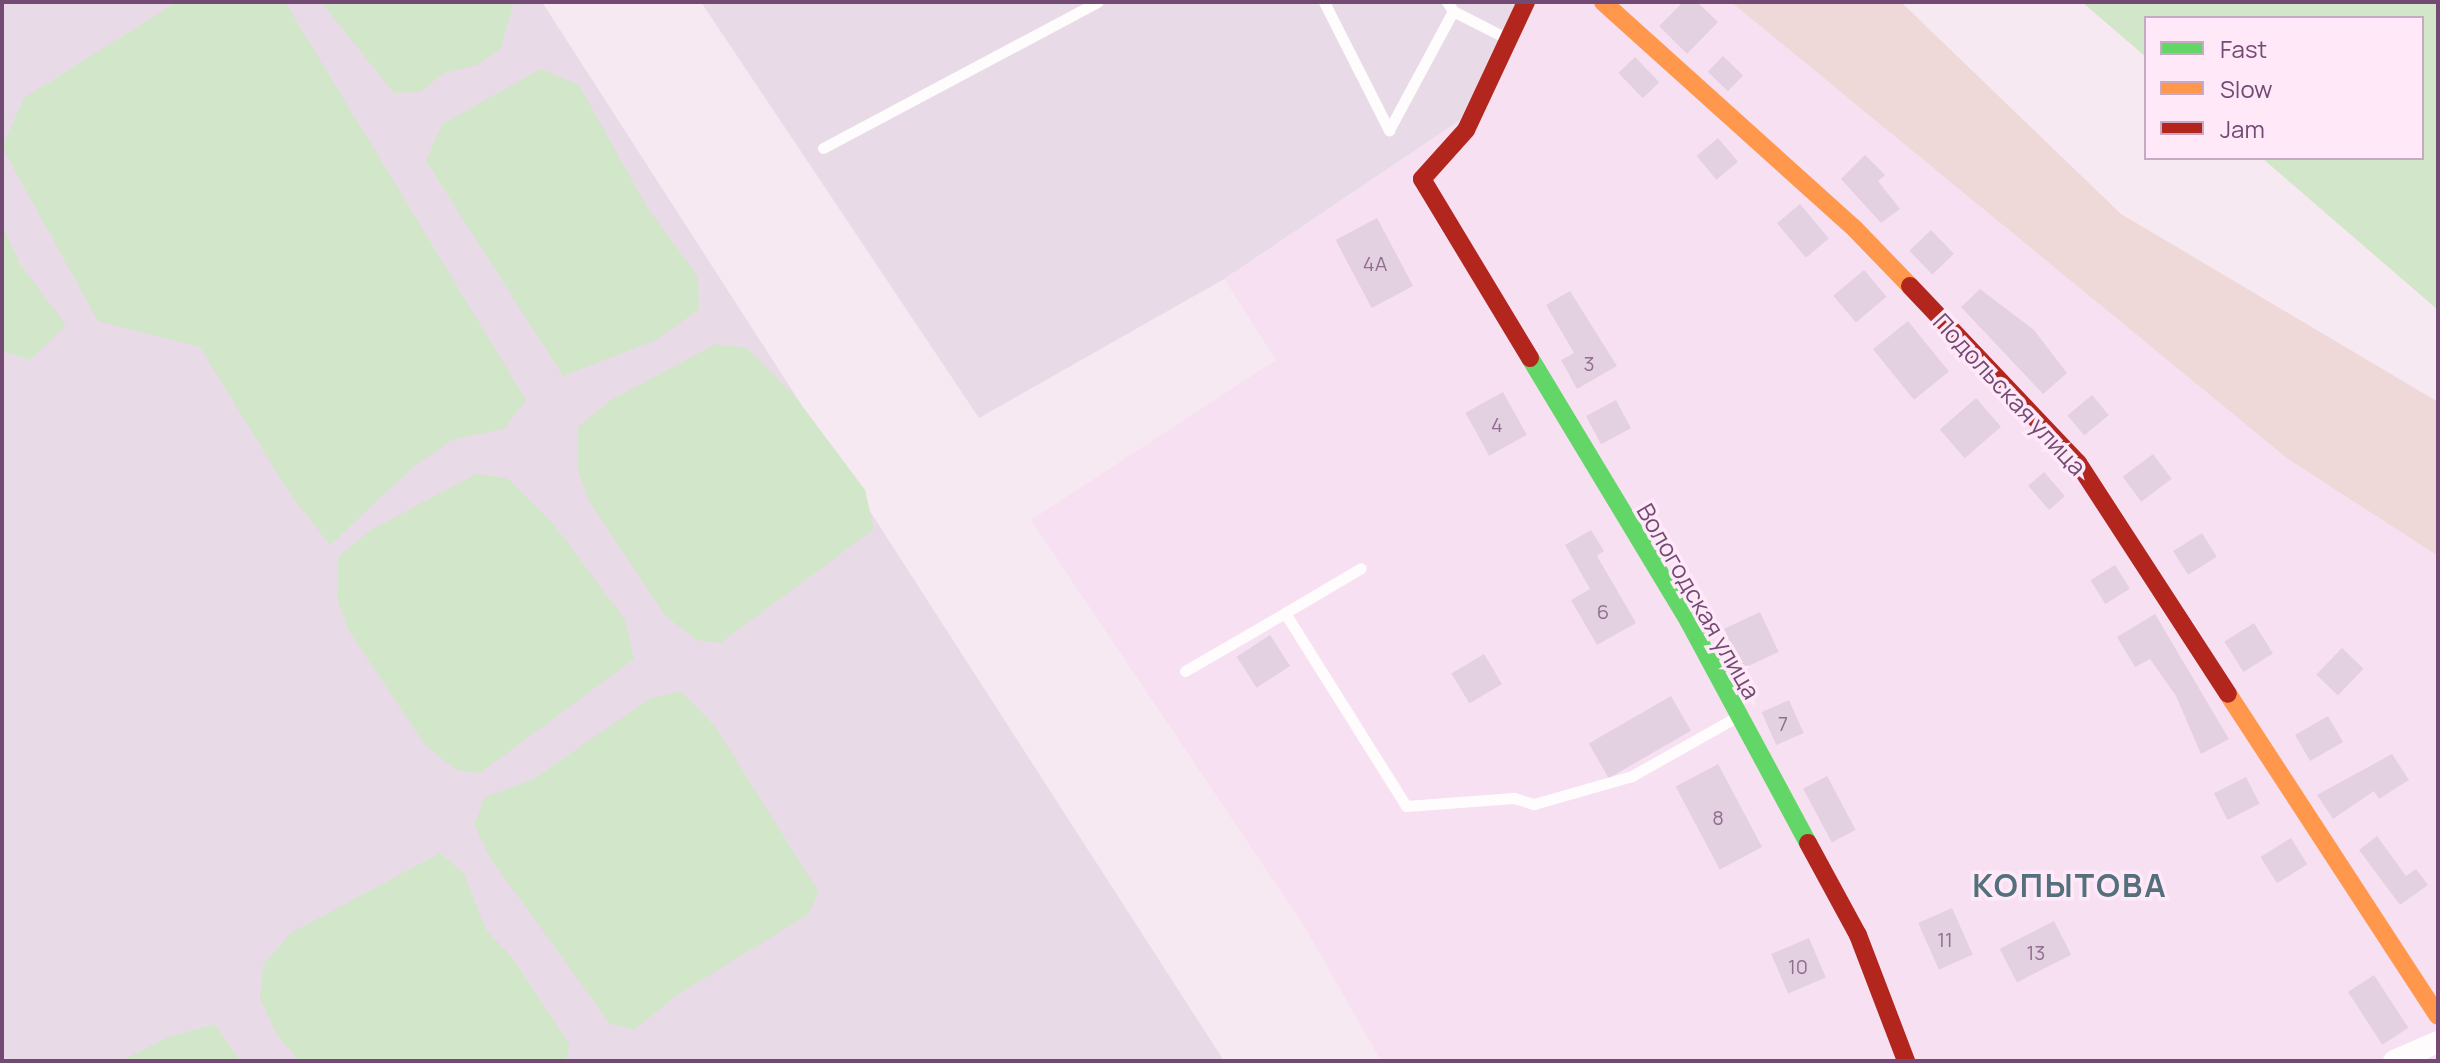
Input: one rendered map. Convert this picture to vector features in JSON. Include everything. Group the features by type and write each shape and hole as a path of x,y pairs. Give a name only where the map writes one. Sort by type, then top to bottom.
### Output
{"street":[{"path":"1509,39 1526,2"},
{"name":"Подольская улица","path":"1603,2 1855,229 2078,463 2438,1016"},
{"name":"Вологодская улица","path":"1509,39 1466,130 1422,179 1689,622 1858,935 1906,1061"},
{"path":"2394,1061 2438,1042"}],"lane":[{"path":"823,148 1098,2"},
{"path":"1324,2 1389,130 1450,7 1509,39"},
{"path":"1185,671 1361,568"},
{"path":"1285,613 1406,806 1514,798 1534,804 1632,776 1738,716"}],"shaded area":[{"path":"2,2 542,2 1224,1061 2,1061"},
{"path":"177,2 285,2 526,400 504,429 453,439 414,466 330,545 290,494 200,347 98,321 2,147 24,98"},
{"path":"321,2 514,2 500,50 477,65 444,73 420,92 394,93"},
{"path":"701,2 1516,2 1460,120 1224,279 979,418"},
{"path":"1516,2 1731,2 2288,459 2438,556 2438,1061 1381,1061 1304,926 1031,520 1276,360 1224,279 1460,120"},
{"path":"1731,2 1901,2 2121,214 2438,402 2438,556 2288,459"},
{"path":"2082,2 2438,2 2438,310 2264,160 2424,160 2424,16 2144,16 2144,55"},
{"path":"541,69 579,85 647,207 698,277 699,309 656,340 563,376 426,161 442,124"},
{"path":"2,225 20,264 66,325 30,360 2,351"},
{"path":"716,344 747,348 794,395 865,490 874,529 720,643 696,640 665,615 589,501 577,468 578,427 611,400"},
{"path":"476,474 507,478 554,525 625,620 634,659 480,773 456,770 425,745 349,631 337,598 338,557 371,530"},
{"path":"681,691 716,728 819,893 807,915 677,995 634,1030 610,1024 489,856 474,825 484,798 533,779 651,698"},
{"path":"440,853 464,874 486,930 512,957 570,1045 565,1061 300,1061 277,1035 260,998 263,965 291,933"},
{"path":"215,1024 240,1061 121,1061 169,1037"}],"building":[{"path":"1683,2 1697,2 1718,22 1687,54 1659,26"},
{"path":"1723,56 1743,75 1728,91 1708,72"},
{"path":"1635,57 1659,82 1643,98 1618,73"},
{"path":"1718,138 1738,162 1716,180 1697,156"},
{"path":"1865,155 1885,175 1878,181 1900,209 1881,223 1841,179"},
{"path":"1800,204 1829,238 1806,258 1777,223"},
{"path":"1377,218 1413,286 1372,308 1336,240"},
{"path":"1931,230 1954,254 1932,275 1909,251"},
{"path":"1864,270 1886,297 1856,323 1833,296"},
{"path":"1980,289 2034,330 2067,373 2043,394 1961,307"},
{"path":"1570,291 1617,366 1577,389 1561,360 1574,353 1546,305"},
{"path":"1908,321 1949,372 1914,400 1873,349"},
{"path":"1503,392 1527,435 1489,456 1465,413"},
{"path":"2092,395 2109,415 2084,435 2067,416"},
{"path":"1976,398 2001,427 1965,458 1940,429"},
{"path":"1616,400 1631,428 1601,444 1586,416"},
{"path":"2153,454 2172,479 2141,502 2123,477"},
{"path":"2044,472 2065,496 2049,510 2028,486"},
{"path":"1591,530 1604,551 1597,556 1636,623 1597,645 1571,600 1590,589 1565,545"},
{"path":"2202,533 2217,557 2188,575 2173,551"},
{"path":"2115,565 2130,589 2105,604 2090,580"},
{"path":"1760,612 1779,652 1742,669 1724,629"},
{"path":"2155,614 2229,739 2201,754 2176,696 2150,659 2135,667 2117,637"},
{"path":"2254,623 2273,654 2243,672 2224,642"},
{"path":"1270,635 1290,666 1257,688 1236,657"},
{"path":"2342,648 2364,669 2338,695 2316,675"},
{"path":"1484,654 1502,684 1469,704 1451,674"},
{"path":"1671,696 1691,731 1609,778 1589,744"},
{"path":"1789,700 1804,733 1776,745 1762,712"},
{"path":"2328,716 2343,742 2310,761 2295,735"},
{"path":"2392,754 2409,780 2379,799 2374,791 2333,819 2317,795"},
{"path":"1718,764 1762,847 1720,870 1676,787"},
{"path":"1827,776 1856,830 1832,843 1803,789"},
{"path":"2246,777 2260,804 2228,820 2214,793"},
{"path":"2377,836 2406,876 2416,869 2428,885 2400,905 2359,850"},
{"path":"2291,838 2307,864 2277,883 2260,857"},
{"path":"1952,908 1973,955 1939,970 1918,923"},
{"path":"2054,921 2071,955 2017,983 2000,949"},
{"path":"1809,938 1826,978 1788,994 1771,954"},
{"path":"2374,975 2408,1028 2382,1045 2348,992"}],"traffic: fast":[{"path":"1530,358 1689,622 1808,843"}],"traffic: slow":[{"path":"1603,2 1855,229 1910,286"},
{"path":"2228,694 2438,1016"}],"traffic: jam":[{"path":"1526,2 1466,130 1422,179 1530,358"},
{"path":"1910,286 2078,463 2228,694"},
{"path":"1808,843 1858,935 1906,1061"}],"district":[{"name":"КОПЫТОВА","path":"2070,885"}]}
